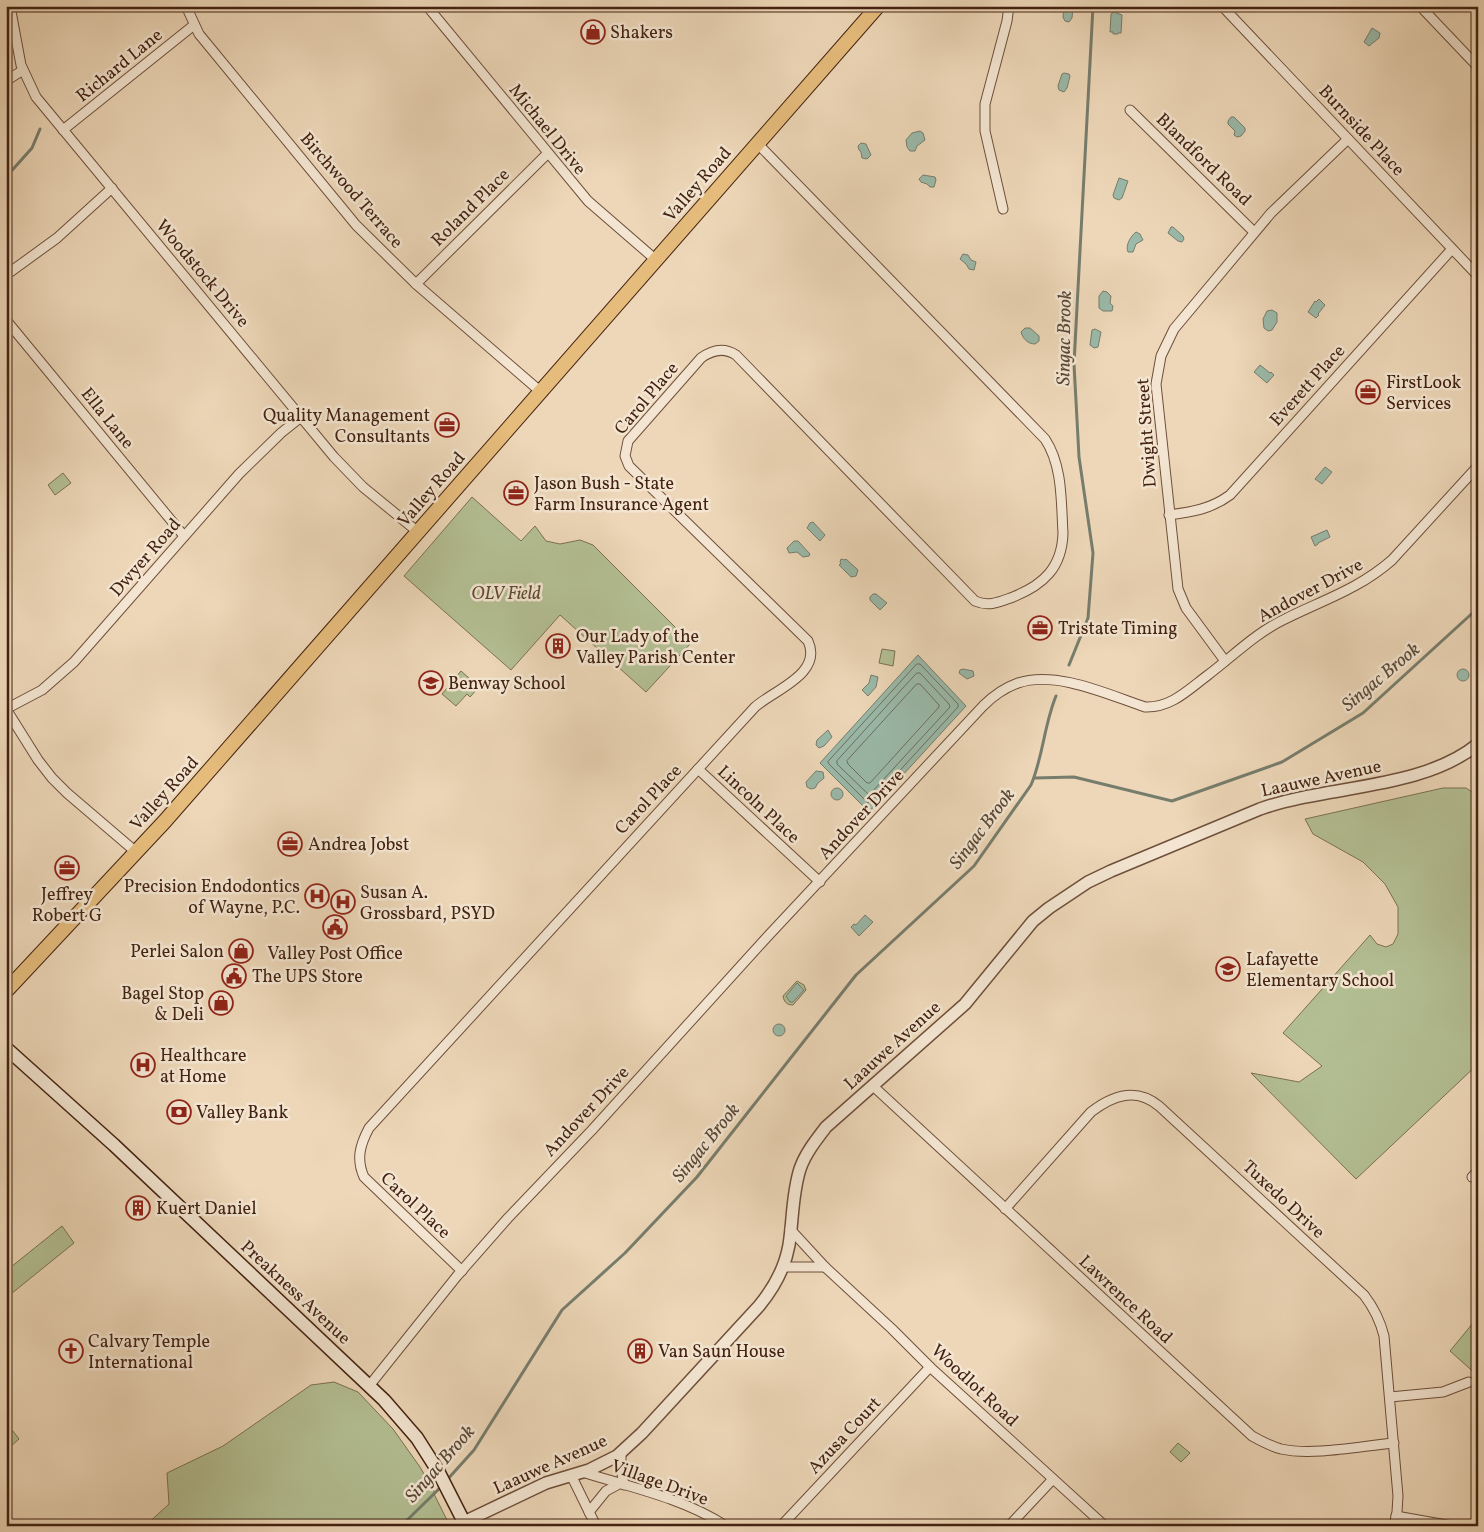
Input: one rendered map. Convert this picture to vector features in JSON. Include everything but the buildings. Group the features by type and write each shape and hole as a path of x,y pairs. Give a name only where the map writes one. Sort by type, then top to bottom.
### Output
{"main road":[{"name":"Valley Road","path":"6,990 136,852 878,6"},
{"name":"Preakness Avenue","path":"6,1048 121,1152 384,1400 417,1438 445,1483 465,1524"}],"street":[{"name":"Woodstock Drive","path":"10,6 23,70 36,96 334,457 382,504 418,532"},
{"name":"Birchwood Terrace","path":"186,6 199,34 356,225 416,284 541,392"},
{"name":"Michael Drive","path":"427,6 588,201 656,260"},
{"path":"1003,209 985,131 984,118 985,104 1007,21 1009,6"},
{"name":"Burnside Place","path":"1222,6 1478,276"},
{"path":"1420,6 1478,67"},
{"name":"Richard Lane","path":"63,130 194,25"},
{"path":"6,81 23,70"},
{"name":"Blandford Road","path":"1130,110 1254,232"},
{"name":"Dwight Street","path":"1225,662 1186,608 1178,589 1156,384 1161,356 1174,329 1254,232 1284,199 1348,140"},
{"name":"Carol Place","path":"462,1271 364,1177 360,1169 359,1159 363,1138 369,1128 395,1098 760,703 799,677 805,670 811,655 811,647 808,641 627,463 625,449 628,441 701,358 706,354 722,350 730,351 975,601 982,604 996,604 1029,590 1038,584 1054,566 1063,544 1057,468 1050,447 1045,439 757,143"},
{"name":"Roland Place","path":"416,284 548,154"},
{"path":"6,275 57,238 112,188"},
{"name":"Everett Place","path":"1169,515 1205,509 1230,495 1452,249"},
{"name":"Ella Lane","path":"6,320 184,536"},
{"name":"Dwyer Road","path":"6,709 42,690 59,677 260,452 301,417"},
{"name":"Andover Drive","path":"369,1386 462,1271 508,1218 592,1130 982,706 1006,688 1027,681 1054,680 1081,686 1145,707 1155,707 1174,701 1272,626 1349,590 1380,570 1392,560 1478,466"},
{"path":"6,709 38,760 52,778 136,852"},
{"name":"Laauwe Avenue","path":"465,1524 546,1482 576,1474 605,1462 621,1452 642,1433 759,1306 776,1284 789,1247 796,1184 800,1168 826,1128 965,1004 1033,921 1049,908 1088,882 1110,871 1260,809 1290,800 1403,778 1455,760 1478,744"},
{"name":"Lincoln Place","path":"698,770 820,882"},
{"name":"Lawrence Road","path":"873,1086 1252,1436 1280,1449 1297,1451 1394,1443"},
{"name":"Tuxedo Drive","path":"1005,1208 1091,1112 1102,1104 1124,1095 1142,1096 1151,1099 1364,1295 1374,1307 1384,1336 1390,1396 1398,1496 1394,1526"},
{"name":"Woodlot Road","path":"790,1229 825,1267 930,1367 1105,1526"},
{"path":"782,1267 825,1267"},
{"name":"Azusa Court","path":"781,1526 930,1367"},
{"path":"1390,1396 1443,1392 1469,1382"},
{"path":"589,1512 606,1491 621,1484 621,1452"},
{"path":"576,1474 589,1512 596,1526"},
{"name":"Village Drive","path":"576,1474 621,1484 695,1510 726,1526"},
{"path":"1009,1526 1053,1478"},
{"path":"1396,1516 1452,1526"}],"green space":[{"path":"63,473 71,483 55,495 48,485"},
{"name":"OLV Field","path":"472,497 521,541 535,526 546,541 560,544 580,540 593,545 691,643 646,692 560,615 511,670 404,576"},
{"path":"882,649 895,651 893,666 879,663"},
{"path":"461,671 479,687 470,697 467,694 456,706 442,694"},
{"path":"1443,788 1466,788 1478,796 1478,1064 1356,1179 1251,1073 1299,1082 1322,1066 1283,1033 1370,935 1377,944 1386,947 1393,944 1398,934 1398,907 1385,884 1363,862 1313,834 1305,819"},
{"path":"797,981 804,985 806,990 793,1005 789,1004 783,996"},
{"path":"62,1226 74,1243 6,1298 6,1271"},
{"path":"1478,1317 1478,1376 1450,1351"},
{"path":"334,1382 358,1392 393,1429 420,1467 435,1493 450,1526 145,1526 169,1504 167,1473 223,1446 311,1385"},
{"path":"6,1422 19,1439 10,1447 6,1442"},
{"path":"1178,1443 1190,1453 1181,1462 1170,1452"}],"water":[{"path":"1064,6 1073,6 1072,18 1069,22 1065,21 1063,17"},
{"path":"1114,12 1122,15 1121,33 1118,34 1110,32 1111,14"},
{"path":"1372,28 1380,33 1379,38 1369,46 1364,42"},
{"path":"1064,73 1070,76 1064,92 1059,90 1058,86"},
{"path":"1231,117 1234,117 1245,128 1241,136 1237,137 1234,135 1235,131 1228,124"},
{"path":"920,131 923,133 925,140 917,146 915,151 910,151 906,140 912,133"},
{"path":"861,143 866,144 871,155 867,159 862,158 859,150 858,146"},
{"path":"923,175 935,177 934,187 921,182 919,179"},
{"path":"1119,178 1128,181 1122,198 1119,200 1114,198 1113,195"},
{"path":"1171,227 1183,236 1182,242 1168,233"},
{"path":"1136,232 1140,234 1143,240 1136,244 1133,252 1128,252 1127,246 1129,241"},
{"path":"963,254 968,255 971,260 976,262 974,270 969,269 960,259"},
{"path":"1103,291 1111,296 1112,311 1103,311 1099,308 1099,296"},
{"path":"1319,299 1325,305 1316,318 1308,312 1315,301"},
{"path":"1272,310 1277,313 1277,322 1272,330 1268,331 1264,328 1263,319 1267,311"},
{"path":"1025,328 1030,328 1039,336 1039,341 1035,344 1026,341 1021,332"},
{"path":"1095,329 1101,332 1098,347 1094,348 1090,345 1092,330"},
{"path":"1260,365 1274,375 1267,383 1254,372"},
{"path":"1325,467 1332,472 1322,484 1315,479"},
{"path":"813,522 825,535 820,541 807,528"},
{"path":"1327,530 1330,537 1315,546 1311,537"},
{"path":"794,541 798,541 810,554 809,556 803,557 797,552 789,553 787,548"},
{"path":"841,559 846,559 858,570 856,576 851,577 839,565 841,564"},
{"path":"873,594 876,594 887,603 880,610 870,600"},
{"path":"918,655 966,706 869,812 820,763"},
{"path":"963,669 973,671 974,676 967,679 959,673"},
{"path":"1463,669 1469,675 1463,681 1457,675"},
{"path":"871,675 878,677 876,687 868,696 862,690 869,683"},
{"path":"828,730 832,737 824,746 819,748 816,745 817,740"},
{"path":"816,771 823,772 824,778 815,788 811,789 807,787 806,782"},
{"path":"837,788 843,794 837,800 831,794"},
{"path":"865,915 873,922 859,936 851,927 854,924 856,925"},
{"path":"797,983 804,990 793,1002 790,1002 786,996"},
{"path":"781,1024 784,1025 784,1035 777,1036 774,1035 773,1028 774,1025"}],"waterway":[{"name":"Singac Brook","path":"1069,665 1088,618 1093,553 1079,457 1074,364 1093,6"},
{"path":"6,177 32,148 40,129"},
{"name":"Singac Brook","path":"1035,778 1074,777 1172,801 1282,762 1363,713 1478,608"},
{"name":"Singac Brook","path":"446,1481 474,1450 562,1310 625,1253 697,1177 856,975 974,866 1031,785 1056,696"},
{"name":"Singac Brook","path":"401,1526 442,1486"}],"place":[{"name":"Shakers","path":"593,32"},
{"name":"FirstLook Services","path":"1368,392"},
{"name":"Quality Management Consultants","path":"447,425"},
{"name":"Jason Bush - State Farm Insurance Agent","path":"516,493"},
{"name":"Tristate Timing","path":"1040,628"},
{"name":"Our Lady of the Valley Parish Center","path":"558,646"},
{"name":"Benway School","path":"431,683"},
{"name":"Andrea Jobst","path":"290,844"},
{"name":"Jeffrey Robert G","path":"67,868"},
{"name":"Precision Endodontics of Wayne, P.C.","path":"317,896"},
{"name":"Susan A. Grossbard, PSYD","path":"343,902"},
{"name":"Valley Post Office","path":"335,927"},
{"name":"Perlei Salon","path":"241,951"},
{"name":"Lafayette Elementary School","path":"1228,969"},
{"name":"The UPS Store","path":"234,976"},
{"name":"Bagel Stop & Deli","path":"221,1003"},
{"name":"Healthcare at Home","path":"143,1065"},
{"name":"Valley Bank","path":"179,1112"},
{"name":"Kuert Daniel","path":"138,1208"},
{"name":"Calvary Temple International","path":"71,1351"},
{"name":"Van Saun House","path":"640,1351"}]}
